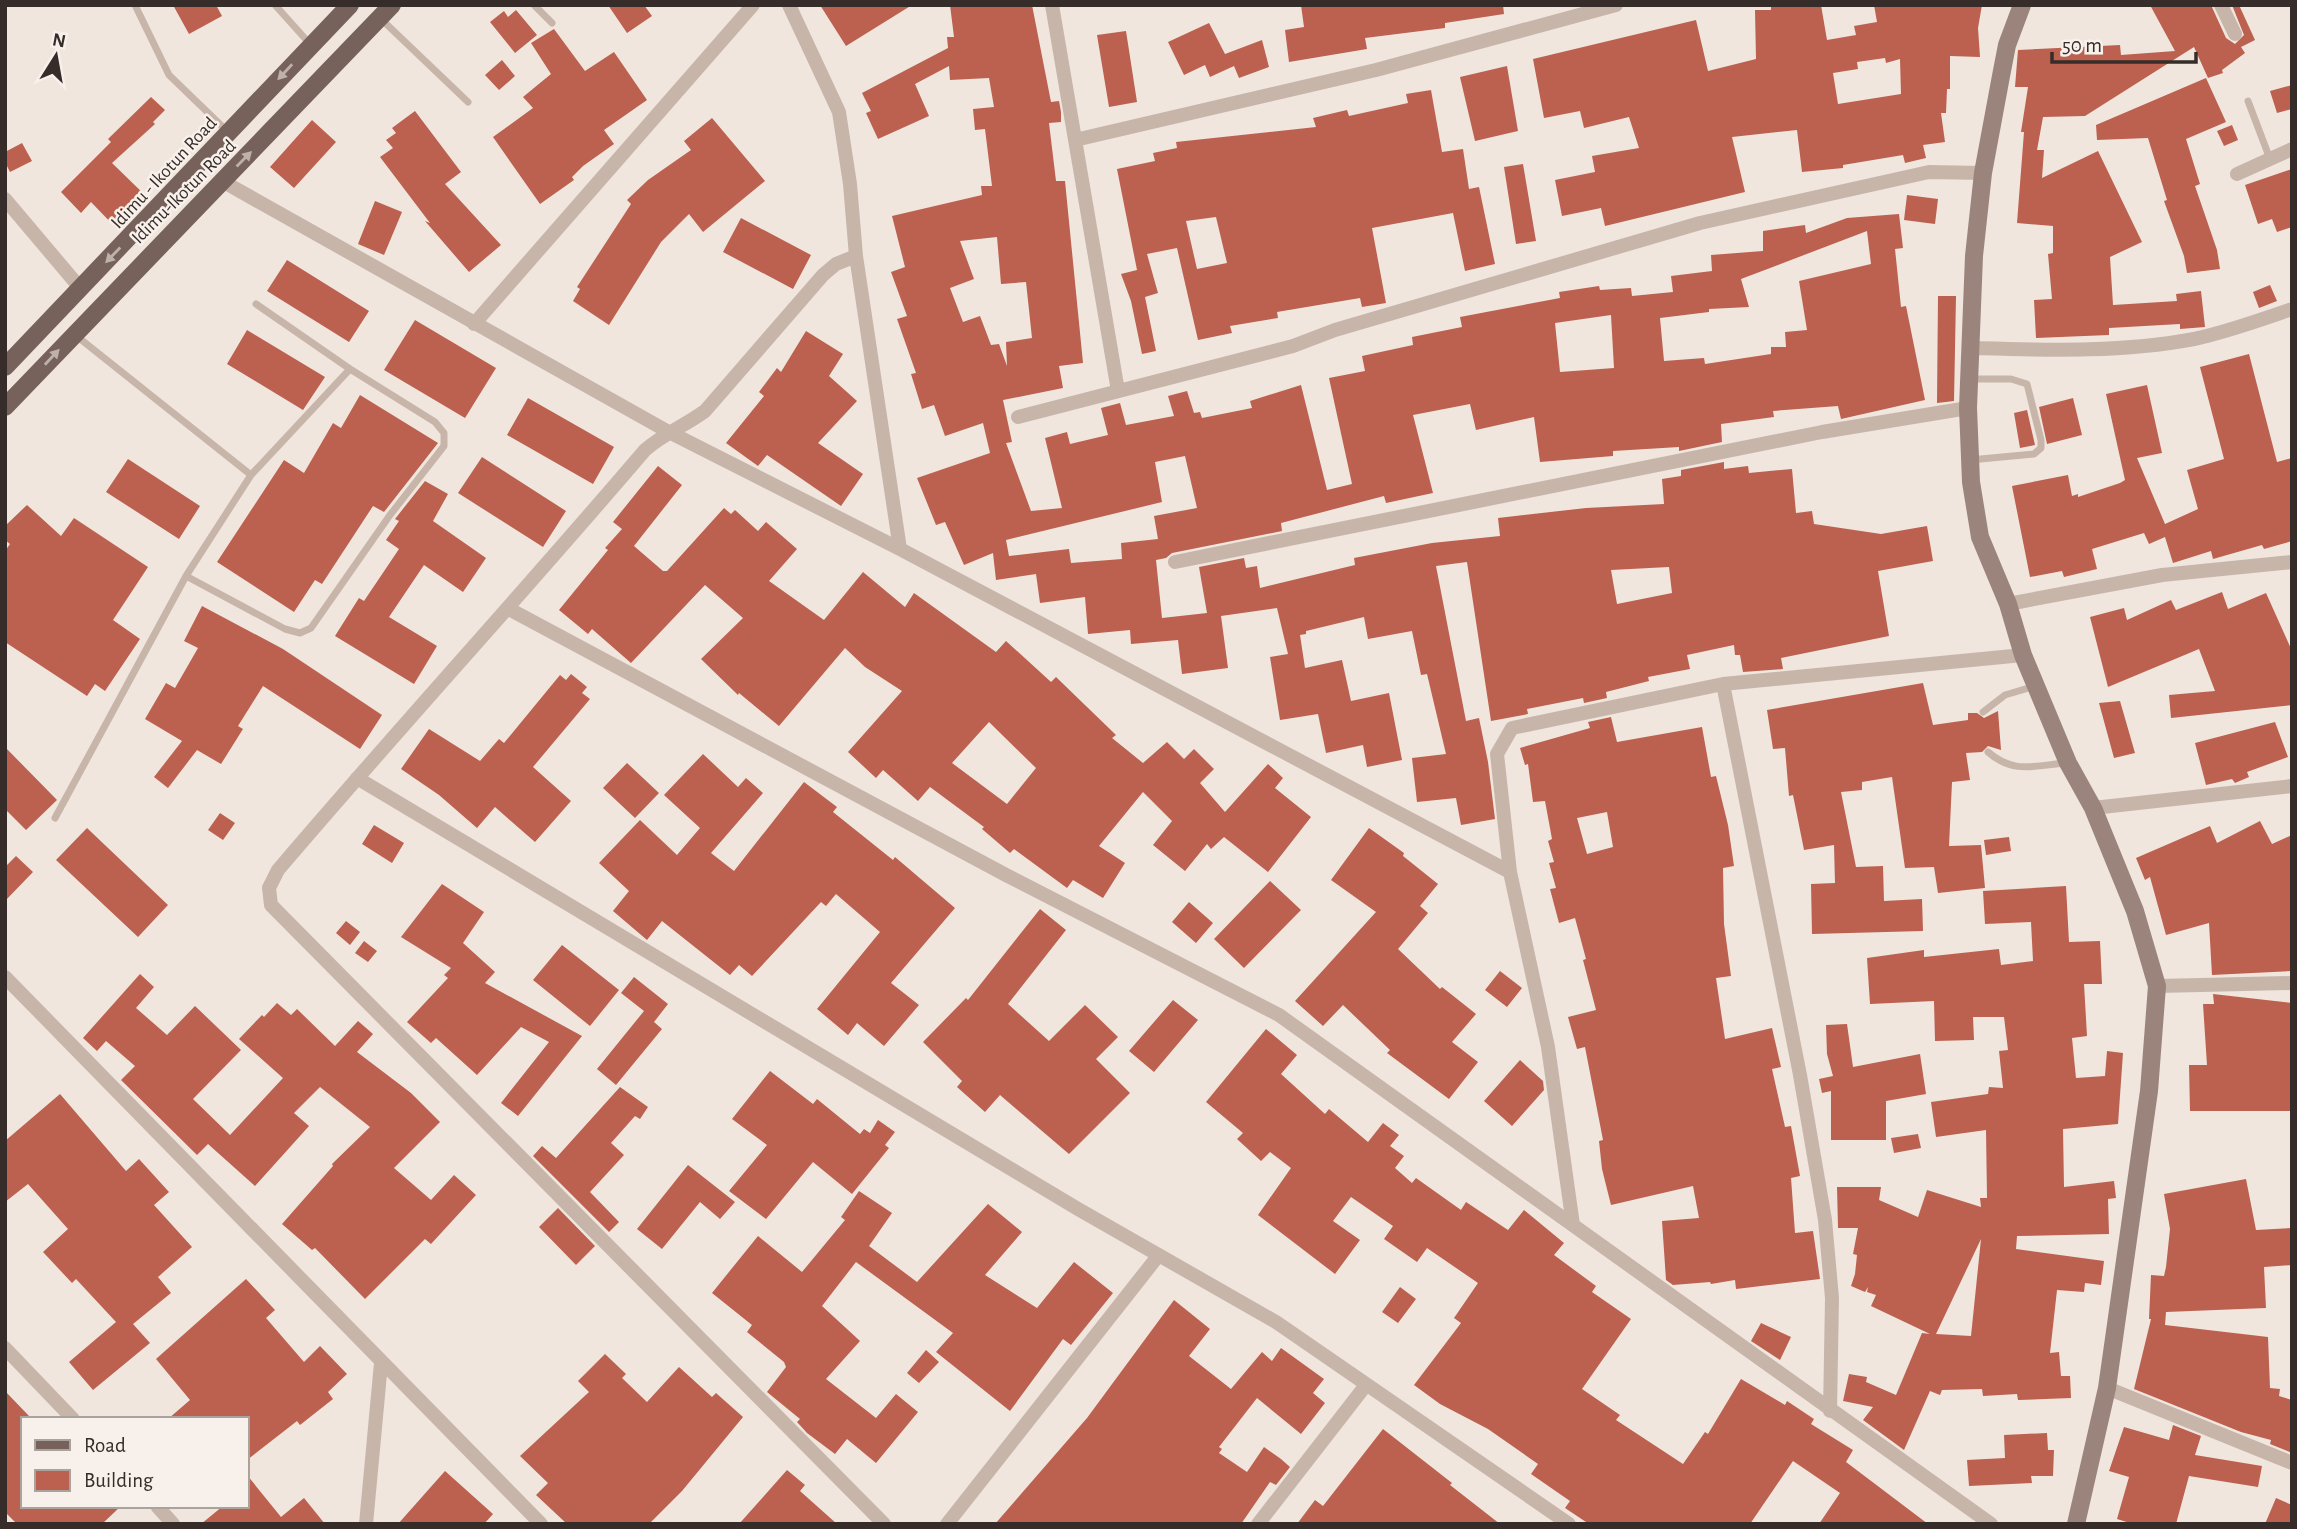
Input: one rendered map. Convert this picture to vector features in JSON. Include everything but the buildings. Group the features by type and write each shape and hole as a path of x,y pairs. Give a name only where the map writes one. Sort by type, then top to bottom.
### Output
{"main road":[{"name":"Idimu - Ikotun Road","path":"5,367 350,5"},
{"name":"Idimu-Ikotun Road","path":"5,407 386,12"}],"street":[{"path":"474,324 753,5"},
{"path":"789,5 839,112 850,184 856,256 900,549"},
{"path":"1052,5 1118,391"},
{"path":"1075,140 1376,70 1616,5"},
{"path":"2022,5 2007,45 1983,173 1974,256 1968,408 1970,460 1980,537 2008,604 2035,685 2068,763 2092,808 2135,911 2157,986 2149,1091 2107,1388 2076,1524"},
{"path":"2221,5 2235,34"},
{"path":"2237,174 2292,149"},
{"path":"1018,417 1293,346 1347,326 1700,223 1929,172 1983,173"},
{"path":"222,181 667,431 900,549 1510,872"},
{"path":"5,200 81,289"},
{"path":"856,256 836,264 823,275 705,411 686,425 667,431 645,450 509,609 278,870 270,888 271,905 884,1524"},
{"path":"1969,348 2086,350 2193,339 2292,309"},
{"path":"1175,562 1822,432 1968,408"},
{"path":"2008,604 2162,575 2292,562"},
{"path":"509,609 1006,875 1279,1015 1991,1524"},
{"path":"1573,1225 1548,1047 1510,872 1497,754 1512,729 1723,684 2023,655"},
{"path":"1723,684 1800,1075 1825,1220 1832,1298 1830,1411"},
{"path":"357,778 1158,1256 1210,1282 1276,1322 1569,1524"},
{"path":"2092,808 2292,786"},
{"path":"5,977 541,1524"},
{"path":"2157,986 2292,984"},
{"path":"947,1524 1158,1256"},
{"path":"5,1348 71,1417"},
{"path":"366,1524 382,1363"},
{"path":"1258,1524 1366,1385"},
{"path":"2107,1388 2292,1463"},
{"path":"159,1508 173,1524"}],"lane":[{"path":"135,5 169,75 228,132"},
{"path":"275,5 311,44"},
{"path":"534,5 552,23"},
{"path":"386,12 468,102"},
{"path":"2248,101 2270,159"},
{"path":"186,576 285,629 300,633 311,628 390,515 444,446 444,433 435,422 350,369 256,304"},
{"path":"74,334 251,475"},
{"path":"55,818 186,576 251,475 350,369"},
{"path":"1969,379 2011,379 2027,384 2041,440 2041,448 2034,454 1970,460"},
{"path":"1983,712 2005,695 2035,685"},
{"path":"1988,752 2003,766 2068,763"}]}
